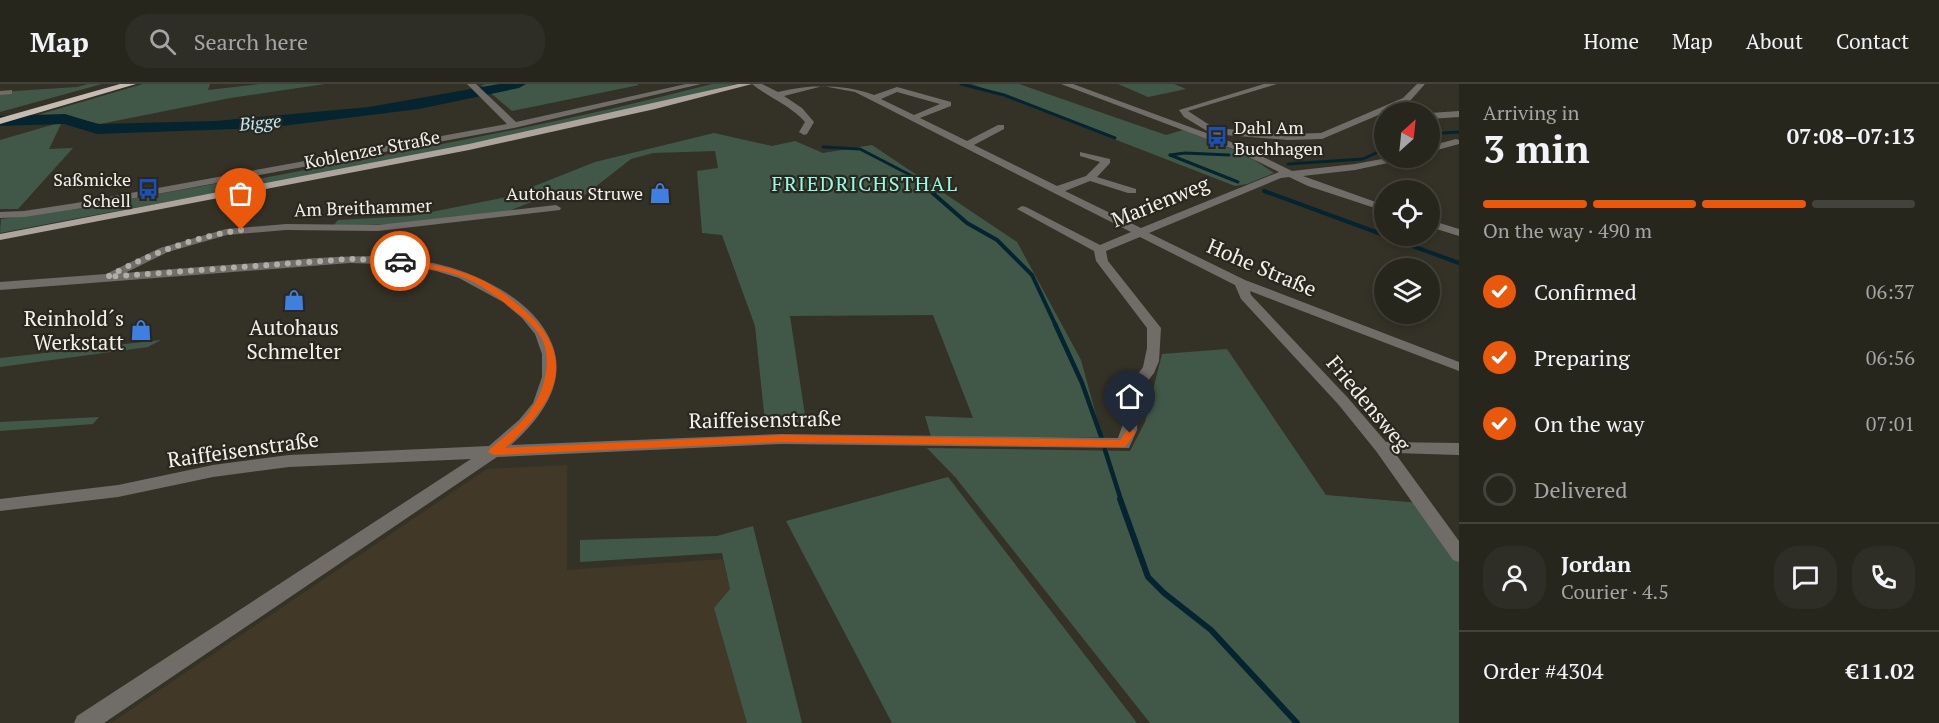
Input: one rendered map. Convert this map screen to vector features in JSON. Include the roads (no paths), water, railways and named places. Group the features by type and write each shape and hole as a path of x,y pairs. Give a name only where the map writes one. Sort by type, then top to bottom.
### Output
{"highway":[{"path":"0,115 112,84"},
{"path":"0,121 131,84"}],"main road":[{"name":"Koblenzer Straße","path":"0,237 456,151 598,121 748,84"}],"street":[{"path":"0,215 24,214 76,206 514,124 697,84"},
{"path":"756,84 777,94 802,112 810,122 804,132"},
{"path":"1065,84 1208,133 1289,174 1374,204"},
{"path":"1273,84 1183,110 1208,133 1288,137 1334,136 1352,127 1374,122"},
{"path":"1322,136 1406,100 1421,84"},
{"name":"Hohe Straße","path":"777,94 813,86 832,85 857,90 1241,283 1459,367"},
{"path":"474,86 514,124"},
{"path":"875,98 897,89 948,104 914,118"},
{"path":"1440,115 1459,114"},
{"path":"967,145 1001,127"},
{"path":"1440,146 1456,142"},
{"path":"1057,190 1090,178 1107,161 1083,154"},
{"name":"Marienweg","path":"1037,444 1123,444 1130,433 1131,420 1128,405 1132,391 1144,377 1153,360 1154,328 1102,261 1100,249 1279,175 1374,163"},
{"path":"1090,178 1132,191"},
{"name":"Am Breithammer","path":"107,277 164,250 226,232 286,227 378,228 555,208"},
{"path":"1022,210 1100,249"},
{"path":"1440,226 1459,233"},
{"path":"0,286 350,259 394,260 438,267 467,276 496,291 534,322 547,341 551,358 549,382 540,403 526,423 494,452 85,723"},
{"name":"Friedensweg","path":"1241,283 1245,296 1343,401 1382,447 1459,555"},
{"name":"Raiffeisenstraße","path":"0,505 117,491 213,471 289,462 781,439 1037,444"},
{"path":"1382,447 1459,449"}],"waterway":[{"name":"Bigge","path":"0,121 65,119 97,129 266,123 369,112 519,84"},
{"path":"961,84 1004,95 1115,138"},
{"path":"1443,133 1459,132"},
{"path":"823,147 860,149 914,177 929,190"},
{"path":"1229,155 1185,153 1170,155 1238,182"},
{"path":"1288,164 1363,159 1374,154"},
{"path":"928,189 967,223 997,240 1032,275 1056,326"},
{"path":"1264,191 1374,231"},
{"path":"1412,246 1459,263"},
{"path":"1055,324 1082,383 1102,439"},
{"path":"1105,450 1121,500"},
{"path":"1120,499 1148,577 1164,593 1211,630 1297,723"}],"place":[{"name":"Dahl Am Buchhagen","path":"1217,137"},
{"name":"Saßmicke Schell","path":"148,189"},
{"name":"Autohaus Struwe","path":"660,193"},
{"name":"Autohaus Schmelter","path":"294,300"},
{"name":"Reinhold´s Werkstatt","path":"141,330"}],"district":[{"name":"FRIEDRICHSTHAL","path":"865,183"}]}
